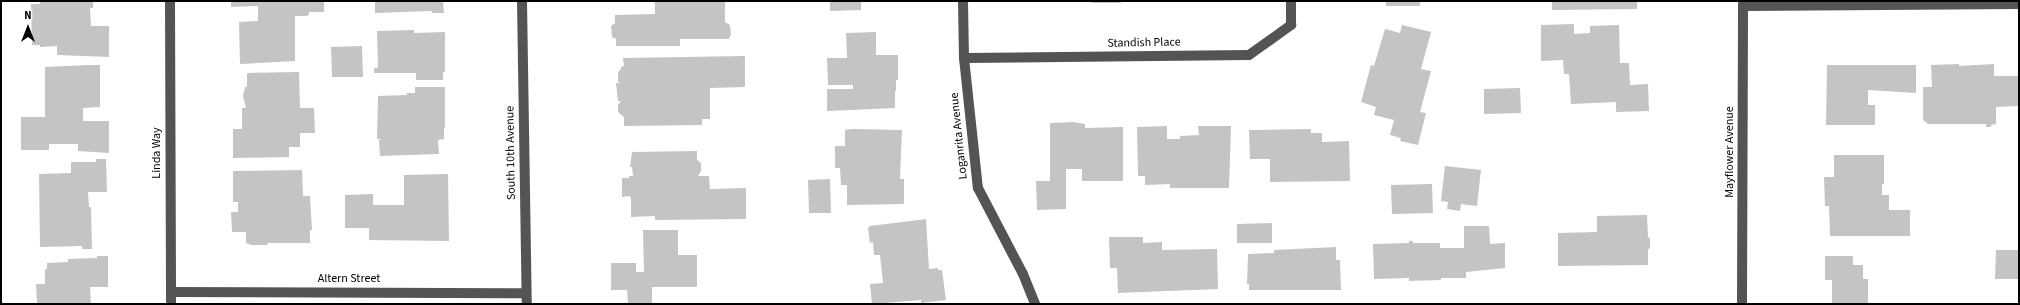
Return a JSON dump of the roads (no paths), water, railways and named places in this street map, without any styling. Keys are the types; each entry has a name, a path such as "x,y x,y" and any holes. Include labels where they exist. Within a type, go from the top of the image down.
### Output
{"street":[{"name":"Linda Way","path":"170,1 171,304"},
{"name":"South 10th Avenue","path":"522,1 527,304"},
{"name":"Loganrita Avenue","path":"962,1 964,58 978,188 1023,274 1035,304"},
{"name":"Standish Place","path":"964,58 1249,55 1291,25 1291,1"},
{"path":"1743,4 2019,4"},
{"name":"Mayflower Avenue","path":"1742,304 1743,4"},
{"name":"Altern Street","path":"171,292 526,292"}]}
